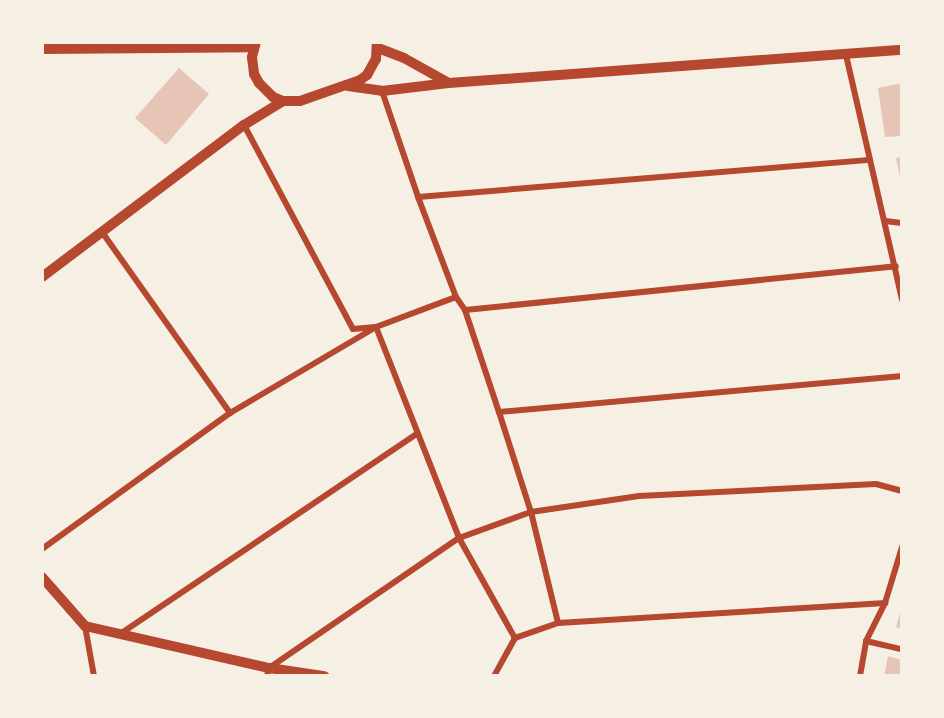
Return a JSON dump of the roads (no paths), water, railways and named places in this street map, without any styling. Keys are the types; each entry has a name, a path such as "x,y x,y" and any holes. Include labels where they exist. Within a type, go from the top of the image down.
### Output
{"street":[{"path":"42,49 255,45 254,74 265,91 283,101 300,101 348,86 367,75 376,59 378,45 449,83"},
{"path":"348,86 382,91 449,83 902,50"},
{"path":"846,55 902,300"},
{"path":"382,91 418,197 456,297 465,310 499,412 531,512 558,623"},
{"path":"42,277 244,125 283,101"},
{"path":"244,125 353,329 376,327"},
{"path":"418,197 869,160"},
{"path":"885,221 902,223"},
{"path":"102,232 230,413"},
{"path":"465,310 896,266"},
{"path":"42,549 230,413 376,327 456,297"},
{"path":"376,327 459,538 515,638"},
{"path":"499,412 902,376"},
{"path":"118,635 418,433"},
{"path":"258,676 268,672 459,538 531,512 639,496 876,484 902,491"},
{"path":"860,676 866,641 885,603 902,547"},
{"path":"42,577 85,626 93,676"},
{"path":"494,676 515,638 558,623 885,603"},
{"path":"85,626 268,672 324,676"},
{"path":"866,641 902,649"}]}
